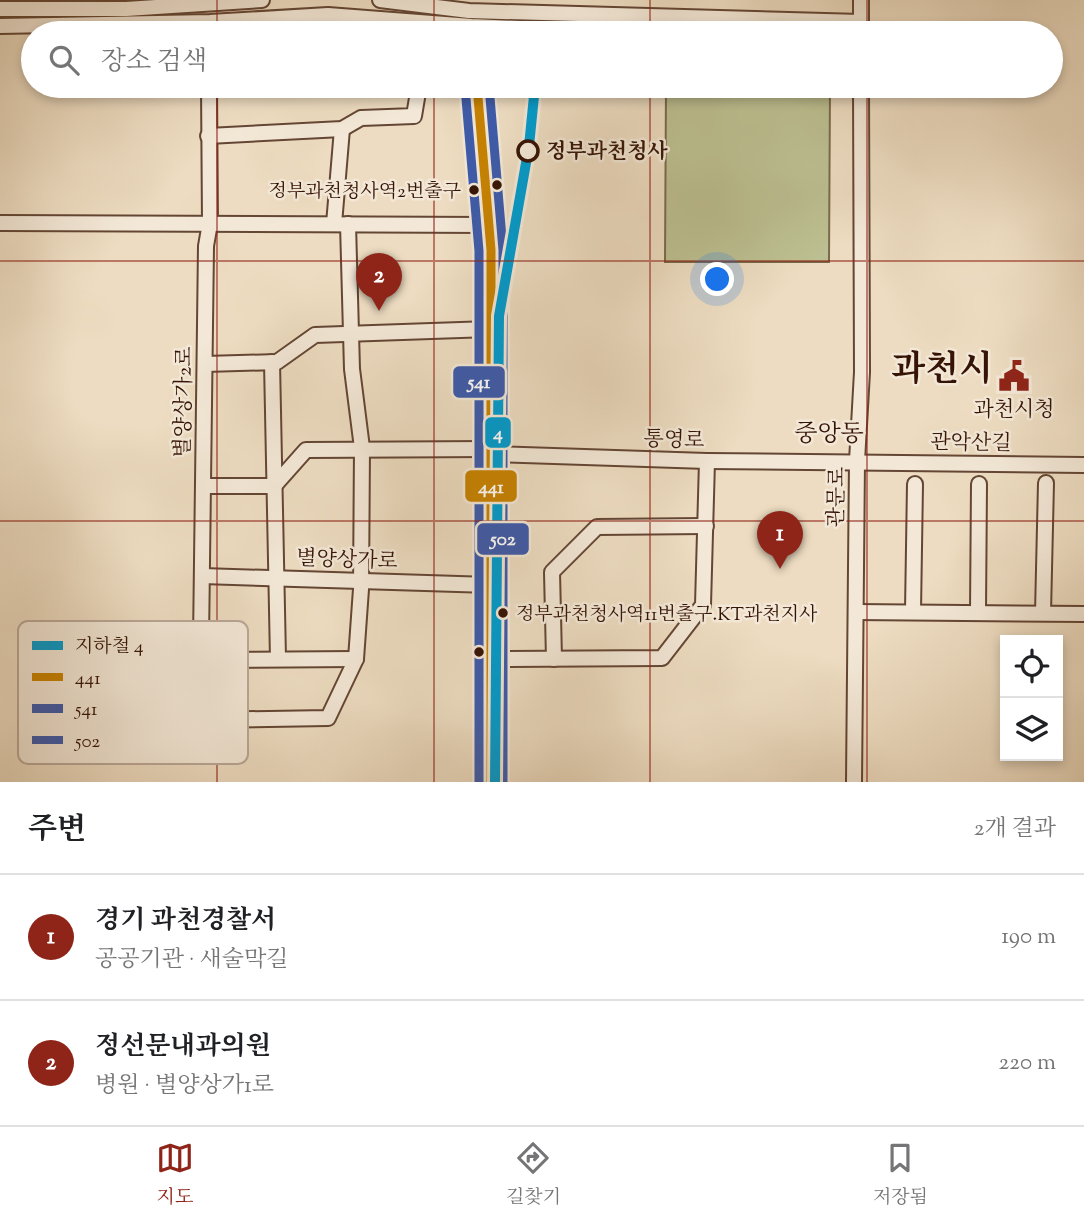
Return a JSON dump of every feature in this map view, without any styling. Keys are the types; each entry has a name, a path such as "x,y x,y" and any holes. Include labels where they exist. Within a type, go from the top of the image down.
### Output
{"street":[{"path":"0,9 127,9 261,0"},
{"path":"380,0 469,17 511,21"},
{"path":"861,0 861,21"},
{"path":"209,4 210,21"},
{"path":"274,21 328,15 612,21"},
{"path":"0,26 21,26"},
{"name":"별양상가2로","path":"201,621 206,246 210,223 209,98"},
{"path":"208,136 342,130 361,118 414,116 417,98"},
{"path":"478,98 491,250 491,782"},
{"name":"관문로","path":"854,782 857,461 862,372 860,98"},
{"path":"248,659 356,659 361,580 362,448 352,369 352,333 341,224 342,130"},
{"path":"0,223 488,225"},
{"path":"205,364 277,362 315,335 490,329"},
{"path":"272,362 278,659"},
{"name":"통영로","path":"274,486 306,450 362,448 707,461 857,461"},
{"path":"490,659 662,658 703,604 707,461"},
{"name":"관악산길","path":"857,461 1084,465"},
{"path":"1042,613 1046,483"},
{"path":"913,611 915,484"},
{"path":"978,612 979,484"},
{"path":"203,486 274,486"},
{"path":"554,659 552,572 597,527 706,526"},
{"name":"별양상가로","path":"202,576 490,584"},
{"path":"856,612 1084,614"},
{"name":"별양상가2로","path":"248,719 328,718 356,659"}],"green space":[{"path":"666,98 830,98 829,262 665,262"}],"metro line":[{"name":"4","path":"495,782 499,316 529,146 534,98"}],"transit line":[{"name":"541","path":"466,98 479,251 479,782"},
{"name":"441","path":"478,98 491,250 491,782"},
{"name":"502","path":"490,98 503,250 503,782"}],"place":[{"name":"정부과천청사","path":"528,151"},
{"name":"정부과천청사역2번출구","path":"474,190"},
{"name":"정선문내과의원","path":"379,311"},
{"name":"과천시청","path":"1014,376"},
{"name":"경기 과천경찰서","path":"780,569"},
{"name":"정부과천청사역11번출구.KT과천지사","path":"503,613"}],"district":[{"name":"과천시","path":"942,368"},
{"name":"중앙동","path":"829,433"}]}
